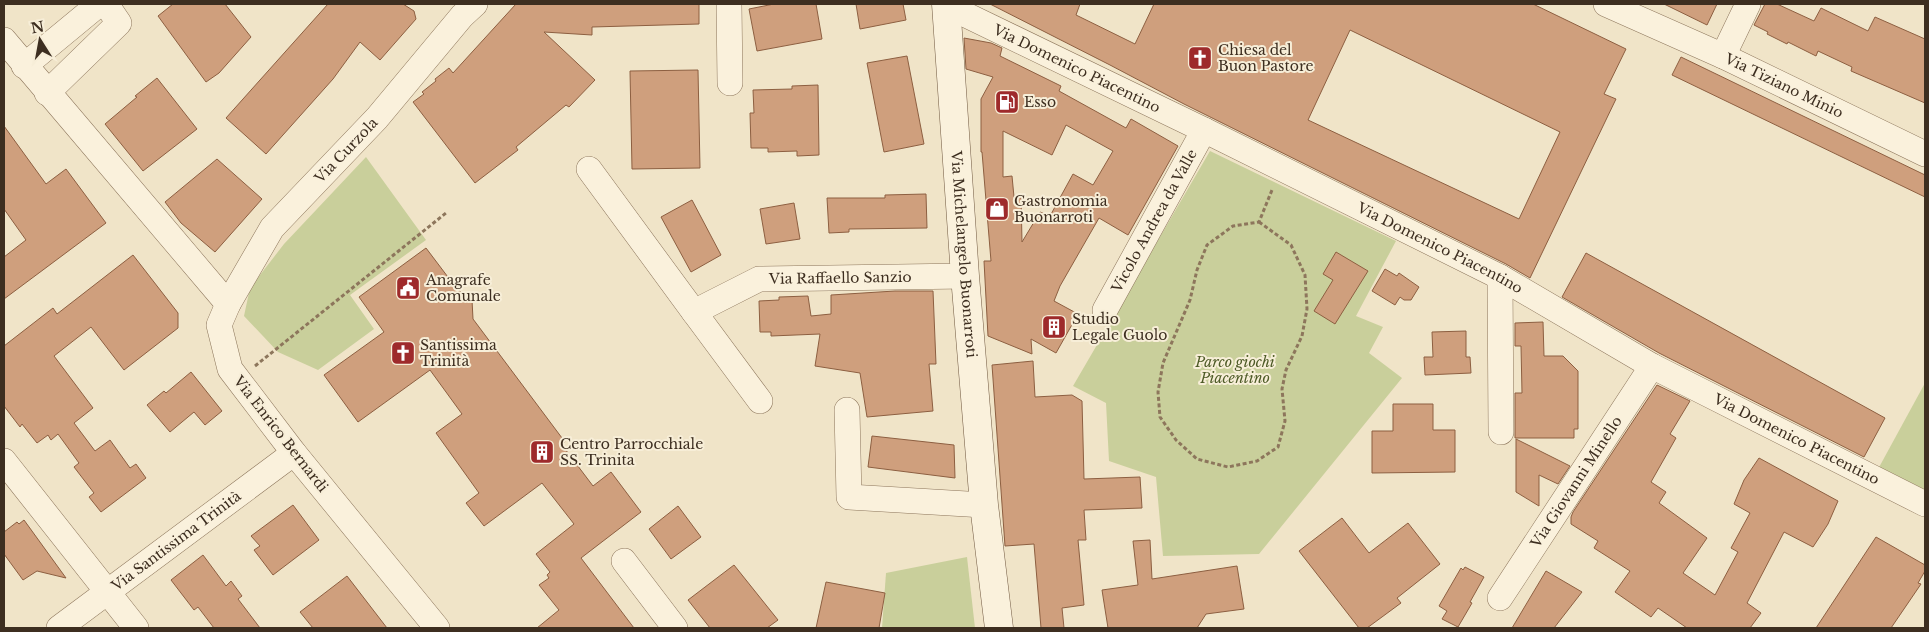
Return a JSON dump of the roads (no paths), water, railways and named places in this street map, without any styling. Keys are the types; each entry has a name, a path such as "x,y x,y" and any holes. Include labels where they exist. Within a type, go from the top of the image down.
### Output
{"street":[{"path":"24,66 99,4"},
{"path":"47,93 119,22 106,4"},
{"path":"729,4 730,83"},
{"name":"Via Tiziano Minio","path":"1606,4 1645,12 1723,56 1925,154"},
{"path":"1723,56 1748,4"},
{"name":"Via Curzola","path":"228,304 272,228 377,118 461,8"},
{"name":"Via Domenico Piacentino","path":"946,8 958,11 1204,130 1500,277 1652,366 1925,504"},
{"name":"Via Michelangelo Buonarroti","path":"946,8 984,505 999,628"},
{"path":"4,40 24,66 228,304"},
{"name":"Vicolo Andrea da Valle","path":"1105,310 1204,130"},
{"path":"589,169 760,401"},
{"name":"Via Raffaello Sanzio","path":"694,312 759,279 965,276"},
{"path":"1500,277 1500,432"},
{"name":"Via Enrico Bernardi","path":"228,304 219,324 230,369 294,453 437,628"},
{"name":"Via Giovanni Minello","path":"1500,598 1652,366"},
{"path":"847,410 849,497 984,505"},
{"name":"Via Santissima Trinità","path":"59,628 108,594 294,453"},
{"path":"4,460 136,628"},
{"path":"624,561 675,628"}],"place":[{"name":"Chiesa del Buon Pastore","path":"1200,58"},
{"name":"Esso","path":"1007,102"},
{"name":"Gastronomia Buonarroti","path":"997,209"},
{"name":"Anagrafe Comunale","path":"408,288"},
{"name":"Studio Legale Guolo","path":"1054,327"},
{"name":"Santissima Trinità","path":"403,353"},
{"name":"Centro Parrocchiale SS. Trinita","path":"542,452"}],"park label":[{"name":"Parco giochi Piacentino","path":"1235,370"}]}
